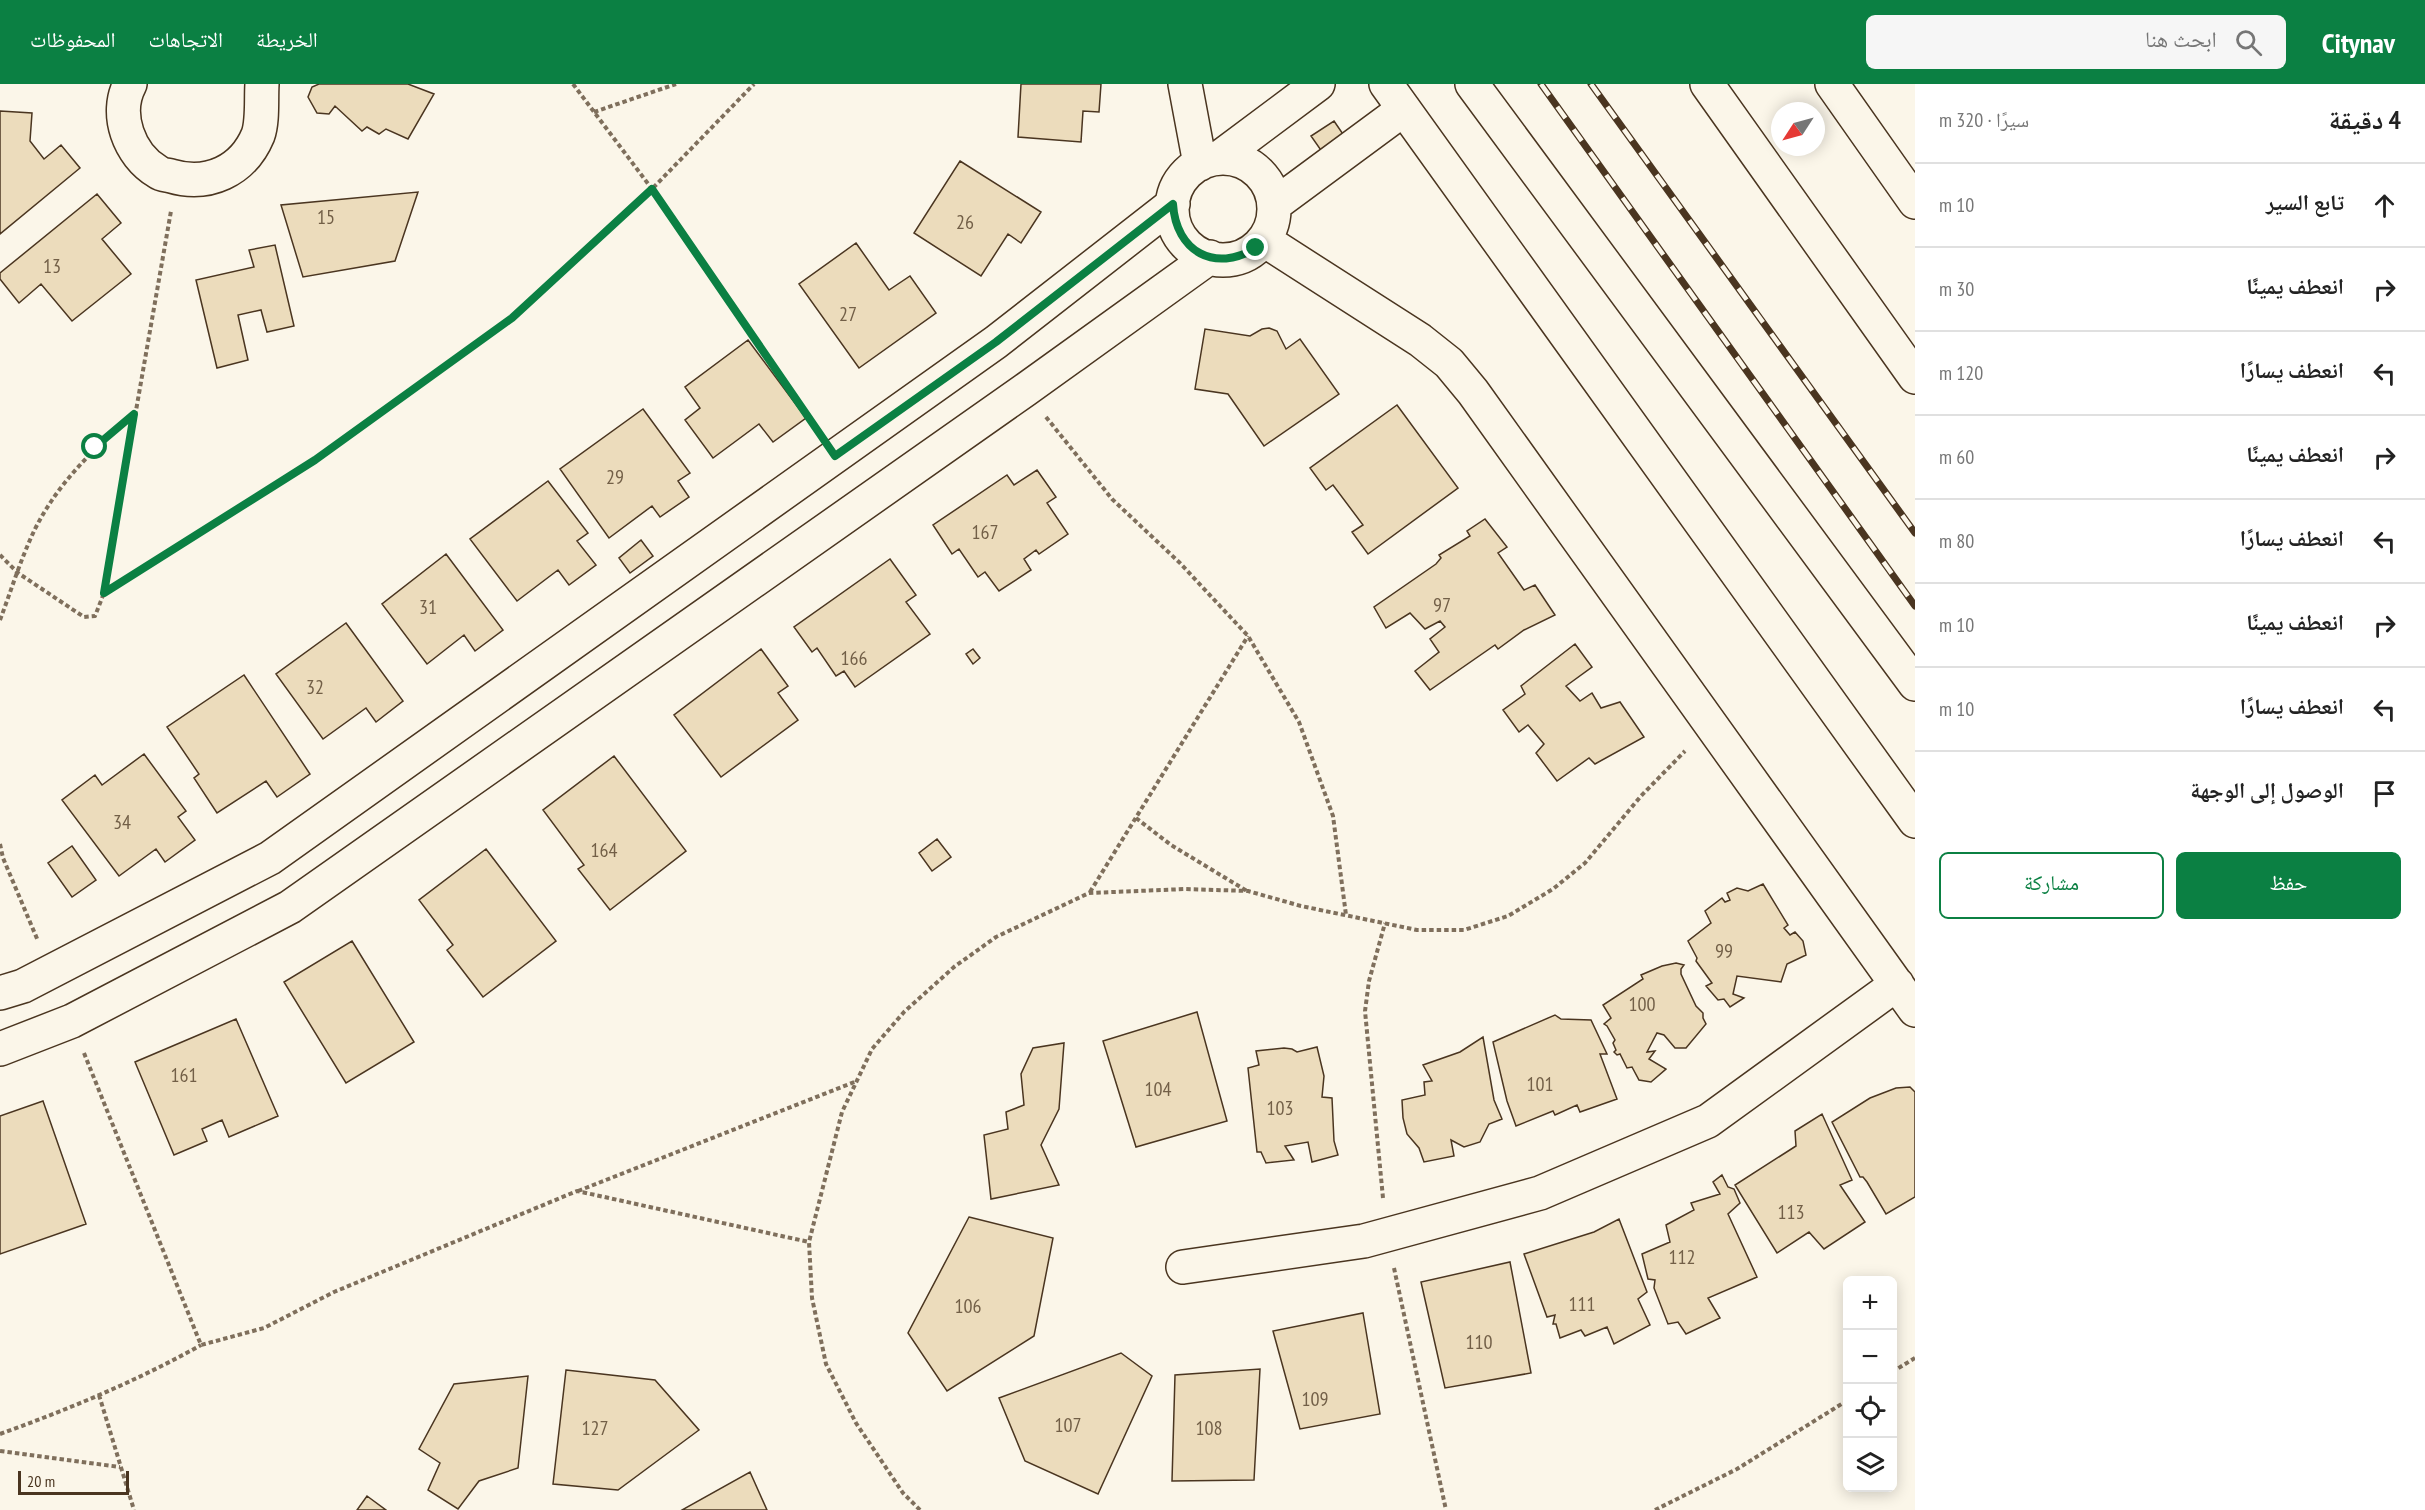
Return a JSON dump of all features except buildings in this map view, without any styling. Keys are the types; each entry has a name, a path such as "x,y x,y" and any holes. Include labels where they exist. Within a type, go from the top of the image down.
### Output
{"street":[{"path":"130,84 125,93 123,124 136,152 158,173 188,181 218,177 243,159 258,133 262,84"},
{"path":"1185,84 1210,161"},
{"path":"1210,161 1245,163 1256,170 1265,180 1274,205 1273,218 1264,240 1251,252 1233,259 1210,257 1199,253 1181,237 1176,227 1173,204 1178,185 1191,169 1210,161 1318,84"},
{"path":"1472,84 1915,684"},
{"path":"1707,84 1915,377"},
{"path":"1832,84 1915,202"},
{"path":"1274,205 1395,97 1915,821"},
{"path":"0,993 23,986 51,972 270,858 996,342 1173,204"},
{"path":"1183,1267 1364,1241 1540,1193 1708,1121 1906,997 1473,392 1449,363 1420,340 1264,240"},
{"path":"0,1048 72,1021 290,907 1025,390 1210,257"}],"path":[{"path":"573,84 652,189 835,456"},
{"path":"594,112 676,84"},
{"path":"104,593 315,460 512,318 652,189 754,84"},
{"path":"0,555 18,573 86,618 96,614 104,593 177,178"},
{"path":"1025,390 1112,499 1179,563 1248,636 1299,722 1333,816 1346,915"},
{"path":"0,620 34,530 61,485 95,447 134,414"},
{"path":"1089,893 1248,636"},
{"path":"920,1510 903,1493 856,1423 826,1365 812,1298 809,1242 842,1112 872,1049 904,1012 954,967 996,937 1089,893 1185,889 1248,891 1301,906 1417,930 1464,930 1508,916 1553,889 1585,863 1641,796 1710,724"},
{"path":"1136,818 1171,845 1248,891"},
{"path":"0,844 3,858 51,972"},
{"path":"72,1021 201,1344"},
{"path":"0,1434 99,1395 165,1365 201,1344 264,1328 334,1292 577,1191 857,1081"},
{"path":"577,1191 809,1242"},
{"path":"1897,1369 1915,1358"},
{"path":"99,1395 134,1510"},
{"path":"1655,1510 1737,1469 1843,1403"},
{"path":"0,1451 120,1467"}],"railway":[{"path":"1541,84 1915,606"},
{"path":"1591,84 1915,533"}],"route":[{"path":"95,447 134,414 104,593 315,460 512,318 652,189 835,456 996,342 1173,204 1173,216 1181,237 1199,253 1221,260 1233,259 1256,248"}]}
